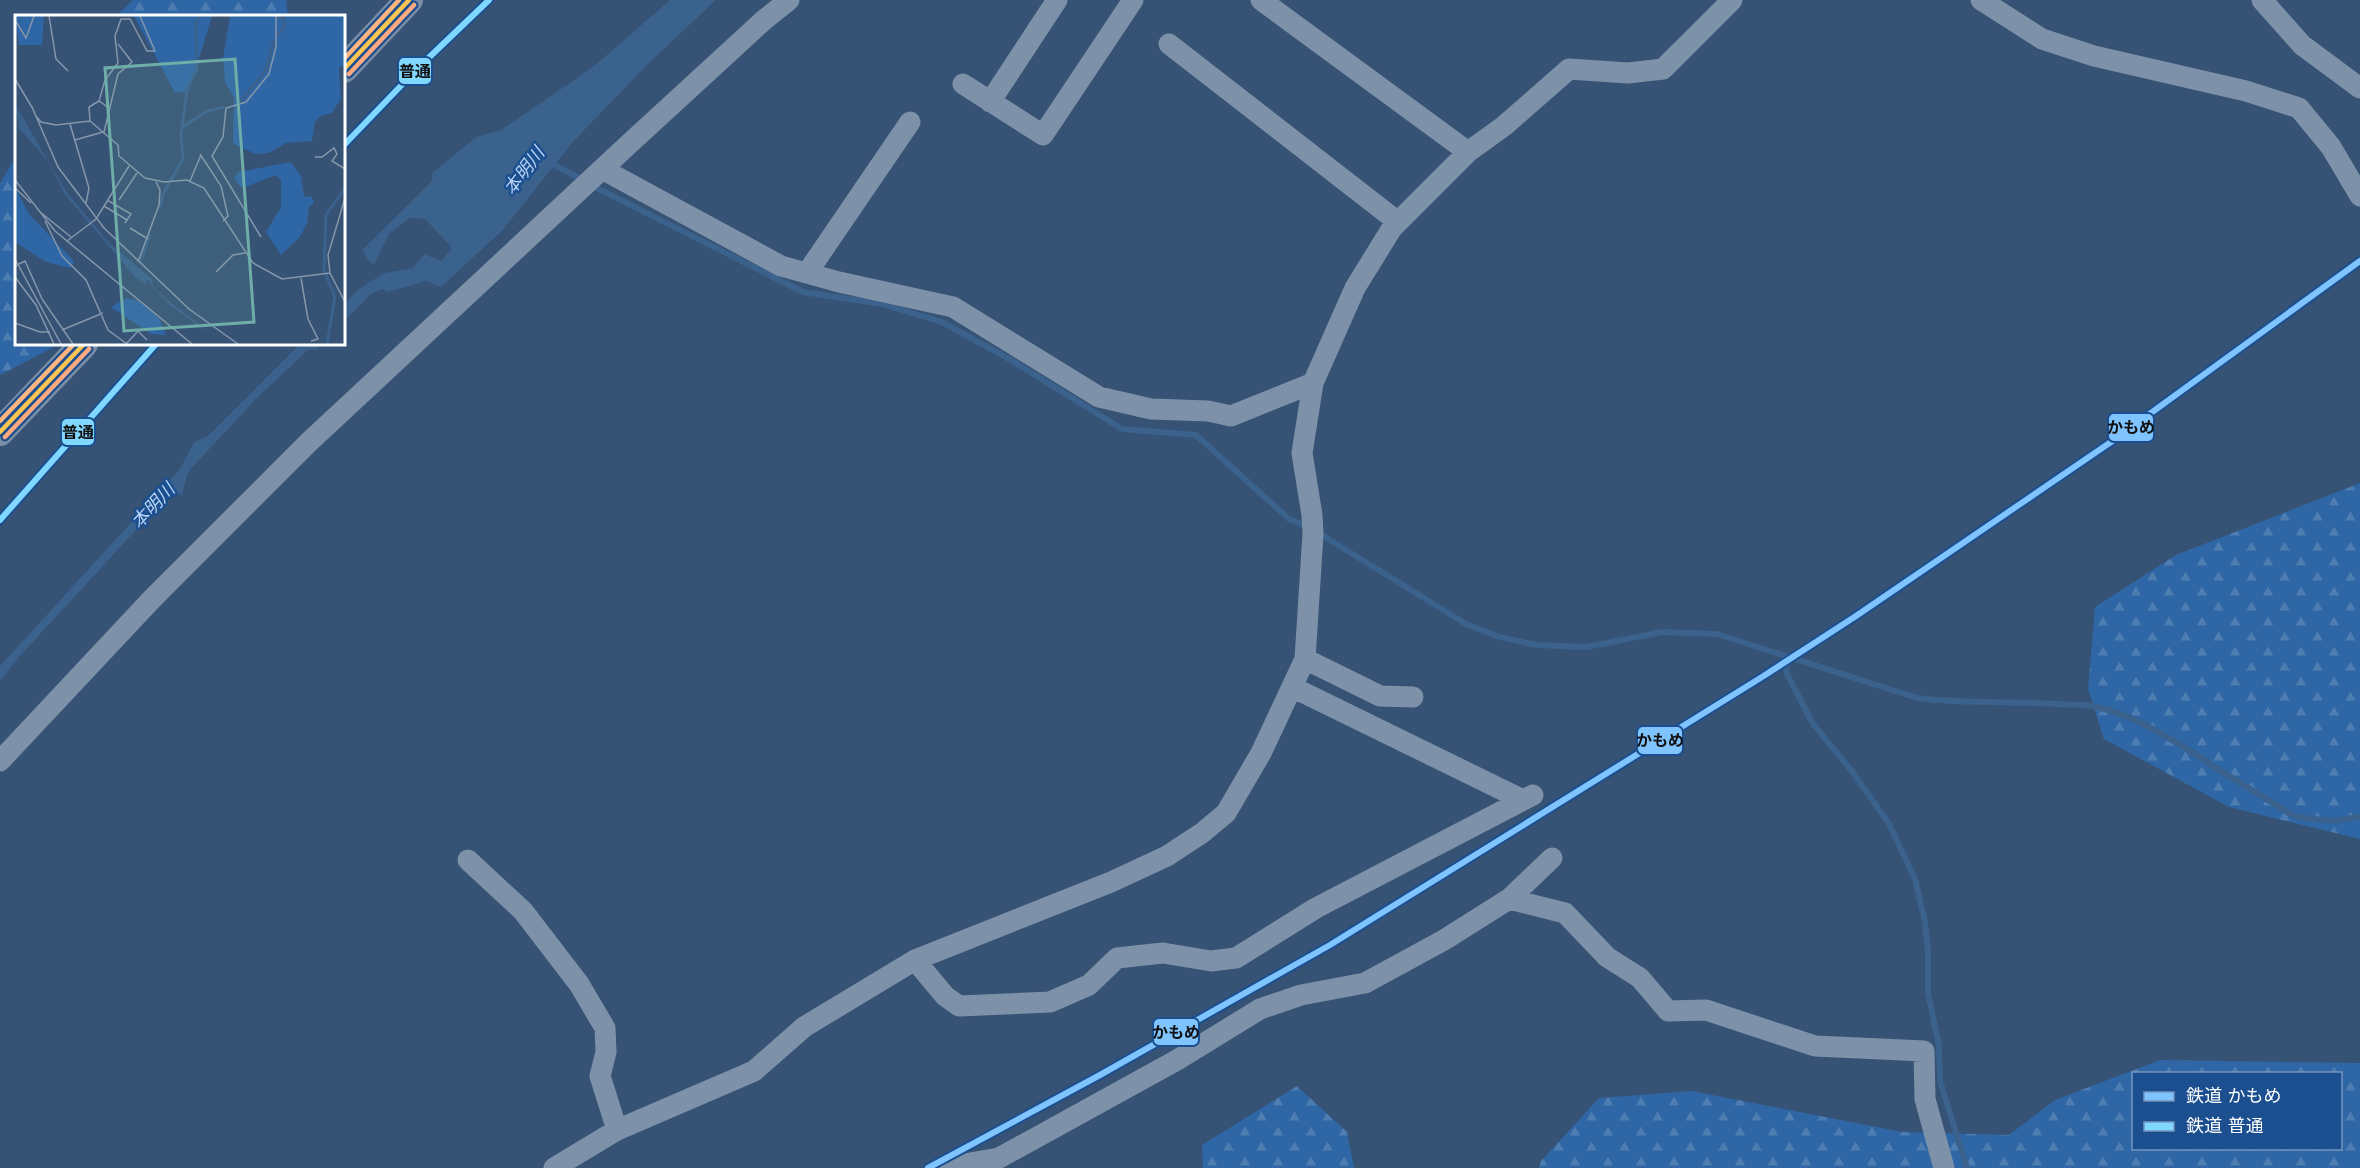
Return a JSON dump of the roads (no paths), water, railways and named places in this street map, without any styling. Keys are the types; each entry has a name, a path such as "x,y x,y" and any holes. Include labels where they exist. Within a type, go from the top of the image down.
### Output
{"street":[{"path":"345,68 409,0"},
{"path":"0,761 153,599 308,443 577,192 764,20 789,0"},
{"path":"990,102 1057,0"},
{"path":"963,84 1043,135 1133,0"},
{"path":"1261,0 1468,152"},
{"path":"554,1168 617,1130 754,1071 804,1027 915,960 1112,882 1167,856 1202,833 1226,813 1261,753 1305,659 1313,524 1302,453 1313,383 1354,288 1392,228 1468,152 1504,126 1569,69 1629,73 1663,69 1732,0"},
{"path":"2262,0 2302,45 2360,88"},
{"path":"1998,3 2042,39 2073,50 2247,91 2299,108 2331,147 2360,196"},
{"path":"1169,44 1398,222"},
{"path":"807,273 910,122"},
{"path":"600,171 781,266 953,307 1099,397 1151,410 1208,411 1231,416 1313,383"},
{"path":"0,432 83,345"},
{"path":"1305,659 1380,696 1413,697"},
{"path":"915,960 945,996 959,1005 1050,1002 1089,986 1117,958 1163,953 1212,961 1236,958 1316,908 1528,797 1292,687"},
{"path":"941,1168 999,1158 1177,1060 1260,1008 1301,995 1365,983 1444,940 1509,899 1552,858"},
{"path":"468,860 523,911 579,984 605,1029 606,1052 600,1076 617,1130"},
{"path":"1509,899 1565,913 1607,957 1640,978 1668,1011 1706,1010 1815,1047 1924,1051 1925,1099 1944,1168"}],"water":[{"name":"本明川","path":"670,0 716,0 648,64 571,144 503,230 441,287 426,281 388,292 382,289 371,294 345,320 345,303 359,289 384,273 413,268 424,254 441,261 452,248 425,219 410,218 389,234 374,265 362,250 433,180 431,174 476,137 501,130 593,67"},
{"name":"本明川","path":"299,345 321,345 315,350 309,349 256,399 188,472 182,495 170,493 20,656 0,681 0,666 180,469 194,442 208,436"}],"waterway":[{"name":"本明川","path":"549,162 582,180"},
{"path":"591,185 803,292 882,304 942,322 1011,360 1122,429 1196,435 1289,519 1308,527"},
{"path":"1317,532 1466,624 1500,637 1536,645 1586,647 1662,632 1717,634 1917,698 2087,705 2125,716 2153,729 2296,817 2331,821 2360,817"},
{"path":"1784,655 1787,674 1813,724 1852,771 1889,824 1915,879 1925,922 1928,993 1939,1046 1940,1081 1967,1168"}],"rail line":[{"name":"普通","path":"345,144 418,68 489,0"},
{"name":"かもめ","path":"928,1168 1100,1075 1330,945 1762,677 1856,616 2111,442 2360,261"},
{"name":"普通","path":"0,520 155,345"}]}
